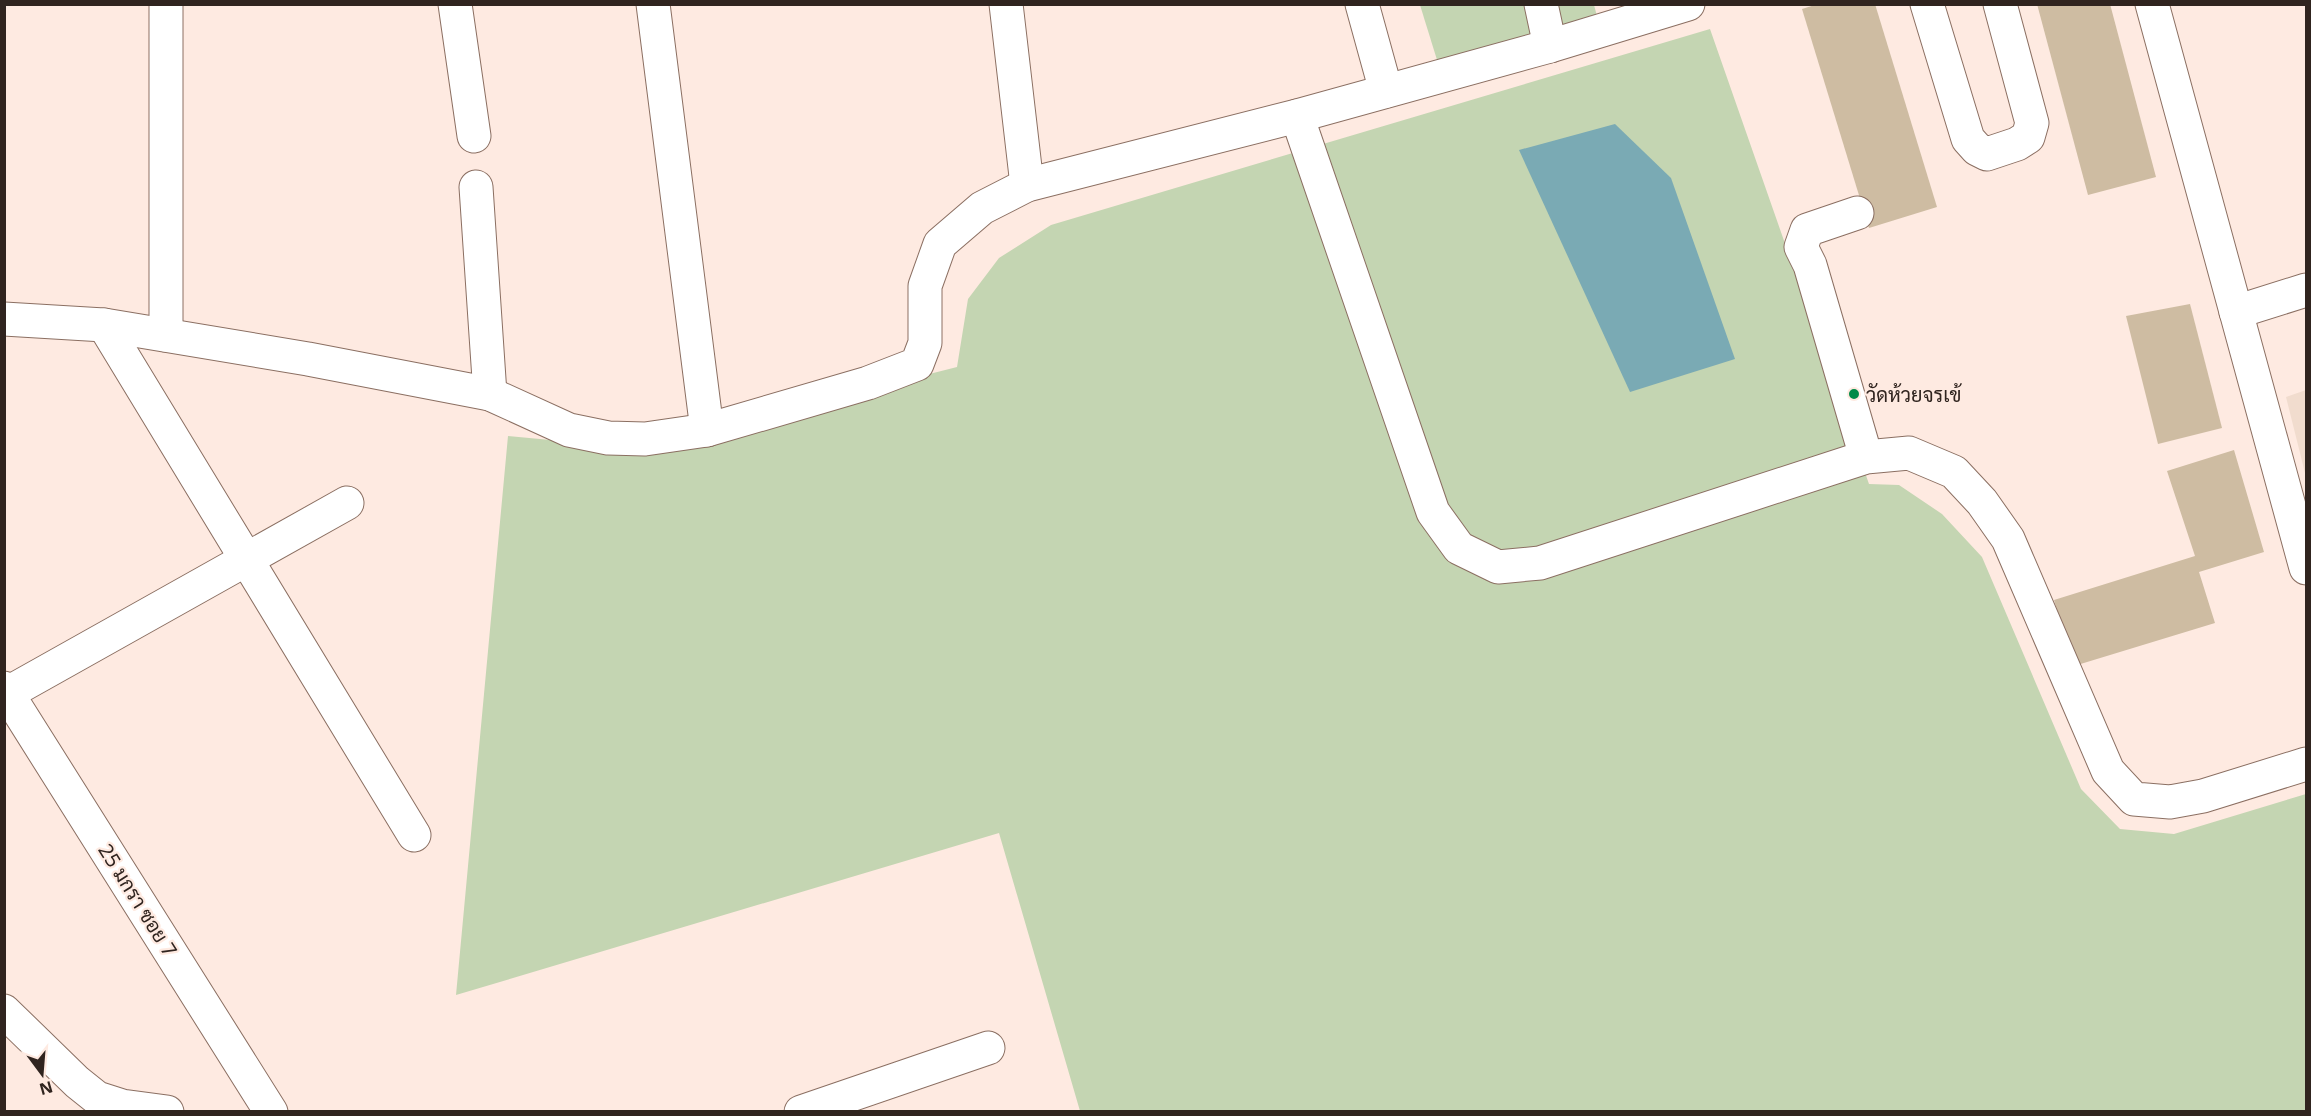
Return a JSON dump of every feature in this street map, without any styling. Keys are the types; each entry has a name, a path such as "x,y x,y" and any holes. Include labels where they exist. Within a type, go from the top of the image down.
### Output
{"street":[{"path":"166,4 166,334"},
{"path":"455,4 474,136"},
{"path":"653,4 707,430"},
{"path":"1006,4 1027,185"},
{"path":"1362,4 1386,91"},
{"path":"1541,4 1550,46"},
{"path":"4,319 104,325 308,358 490,394 569,430 608,438 645,440 707,430 868,383 917,364 925,343 925,286 940,244 982,207 1027,185 1297,116 1550,46 1688,4"},
{"path":"1927,4 1968,139 1977,150 1987,154 2017,144 2028,137 2032,123 2000,4"},
{"path":"2152,4 2307,568"},
{"path":"1297,116 1433,512 1459,548 1498,567 1539,563 1866,457 1910,453 1954,472 1982,502 2008,539 2108,771 2134,799 2170,802 2203,796 2307,764"},
{"path":"476,188 490,394"},
{"path":"1857,213 1807,231 1801,247 1810,265 1866,457"},
{"path":"2236,312 2307,290"},
{"path":"104,325 414,835"},
{"path":"6,690 347,503"},
{"name":"25 มกรา ซอย 7","path":"6,690 271,1112"},
{"path":"4,1011 77,1082 97,1098 122,1106 167,1112"},
{"path":"801,1112 988,1048"}],"shaded area":[{"path":"2306,390 2306,477 2286,397"}],"green space":[{"path":"1420,5 1594,5 1601,31 1442,76"},
{"path":"1710,29 1869,484 1899,485 1942,514 1982,557 2081,789 2120,829 2174,834 2306,794 2306,1111 1080,1111 999,833 456,995 508,436 593,444 677,438 957,367 968,299 999,258 1051,225"}],"water":[{"path":"1615,124 1671,178 1735,359 1630,392 1519,150"}],"building":[{"path":"1818,4 1875,4 1937,207 1869,228 1802,9"},
{"path":"2037,4 2110,4 2156,177 2088,195"},
{"path":"2190,304 2222,428 2158,444 2126,316"},
{"path":"2234,450 2264,552 2199,572 2215,623 2074,666 2054,600 2195,556 2167,471"}],"place":[{"name":"วัดห้วยจรเข้","path":"1854,394"}]}
